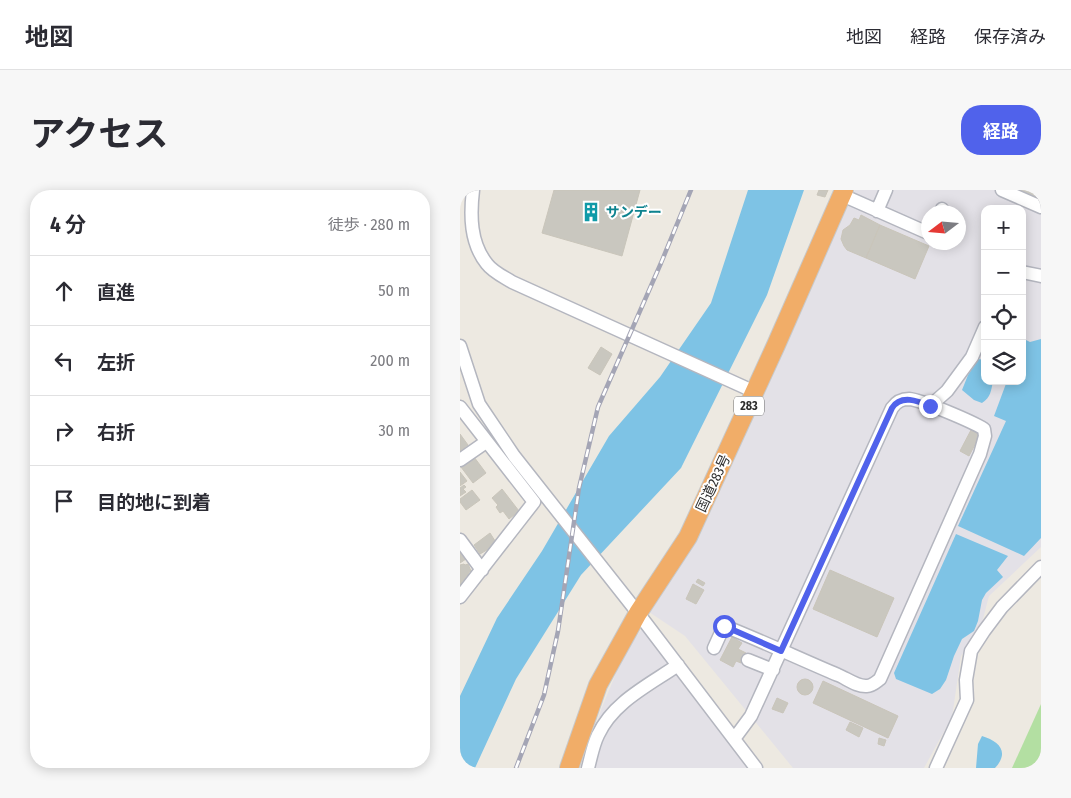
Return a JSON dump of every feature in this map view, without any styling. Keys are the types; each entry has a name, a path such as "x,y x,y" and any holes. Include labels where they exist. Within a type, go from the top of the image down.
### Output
{"highway":[{"name":"国道283号","path":"569,768 598,685 638,613 688,537 755,392 843,192"}],"street":[{"path":"473,190 470,209 474,240 488,265 512,282 755,392"},
{"path":"878,211 886,190"},
{"path":"1002,190 1041,208"},
{"path":"843,192 878,211 921,230"},
{"path":"1026,273 1041,276"},
{"path":"930,406 947,391 972,357 981,336"},
{"path":"460,346 479,404 524,470 638,613 756,768"},
{"path":"714,648 724,626 781,651 860,686 874,684 880,679 980,454 986,436 984,429 919,401 910,399 896,403 892,408 781,651 752,716 734,739"},
{"path":"460,407 534,502 460,597"},
{"path":"460,460 486,442"},
{"path":"460,540 482,570"},
{"path":"936,768 967,700 966,680 971,651 1002,607 1041,567"},
{"path":"748,660 773,670"},
{"path":"588,768 597,736 607,719 620,705 678,665"}],"shaded area":[{"path":"855,190 1041,190 1041,547 989,596 980,630 961,656 952,717 924,768 793,768 685,636 649,612 692,547"},
{"path":"642,629 747,768 582,768 601,710 625,651"}],"green space":[{"path":"1041,704 1041,768 1012,768"}],"water":[{"path":"748,190 804,190 767,295 681,468 581,575 516,679 475,768 460,768 460,696 497,618 542,551 609,436 660,377 711,303"},
{"path":"1041,339 1041,538 1024,556 958,526 1006,421 994,416 1006,385 1026,385 1026,340 1030,342"},
{"path":"978,359 981,359 981,385 992,385 989,396 982,403 974,400 962,390 968,375"},
{"path":"956,534 1008,556 997,570 1003,577 986,593 982,600 974,631 962,639 946,680 940,689 932,694 896,679 894,673"},
{"path":"982,736 998,744 1002,752 1002,757 995,768 976,768 978,744"}],"building":[{"name":"サンデー","path":"554,190 640,190 622,256 542,233"},
{"path":"819,190 828,190 825,197 817,195"},
{"path":"1011,190 1041,190 1041,202"},
{"path":"861,215 880,225 866,258 847,250 841,239 843,230 850,225 854,218 859,220"},
{"path":"880,225 921,243 921,250 927,250 915,279 866,258"},
{"path":"601,347 612,354 600,375 588,368"},
{"path":"971,430 980,435 969,456 960,451"},
{"path":"460,434 468,445 460,451"},
{"path":"474,457 486,473 473,483 461,467"},
{"path":"460,472 467,481 460,486"},
{"path":"464,485 466,487 463,489 466,492 460,496 460,488"},
{"path":"502,489 519,511 509,519 503,511 500,513 496,507 498,505 492,498"},
{"path":"472,490 480,500 466,510 460,499"},
{"path":"490,533 497,544 480,554 474,545"},
{"path":"460,551 466,559 460,563"},
{"path":"468,564 471,571 465,577 466,579 462,581 463,584 460,587 460,565"},
{"path":"830,570 894,598 877,637 813,609"},
{"path":"698,579 705,583 703,586 696,582"},
{"path":"693,584 704,590 696,604 686,599"},
{"path":"732,637 742,643 738,649 746,653 741,663 736,661 733,667 720,660"},
{"path":"805,679 811,681 813,687 811,693 805,695 799,693 797,687 799,681"},
{"path":"823,681 898,716 888,738 813,703"},
{"path":"777,698 788,703 783,713 772,709"},
{"path":"850,722 863,728 859,737 846,730"},
{"path":"879,738 886,740 884,746 878,744"}],"railway":[{"path":"516,768 544,695 558,631 579,488 598,407 691,190"}],"place":[{"name":"サンデー","path":"591,212"}],"route":[{"path":"724,626 781,651 892,408 896,403 910,399 930,406"}]}
